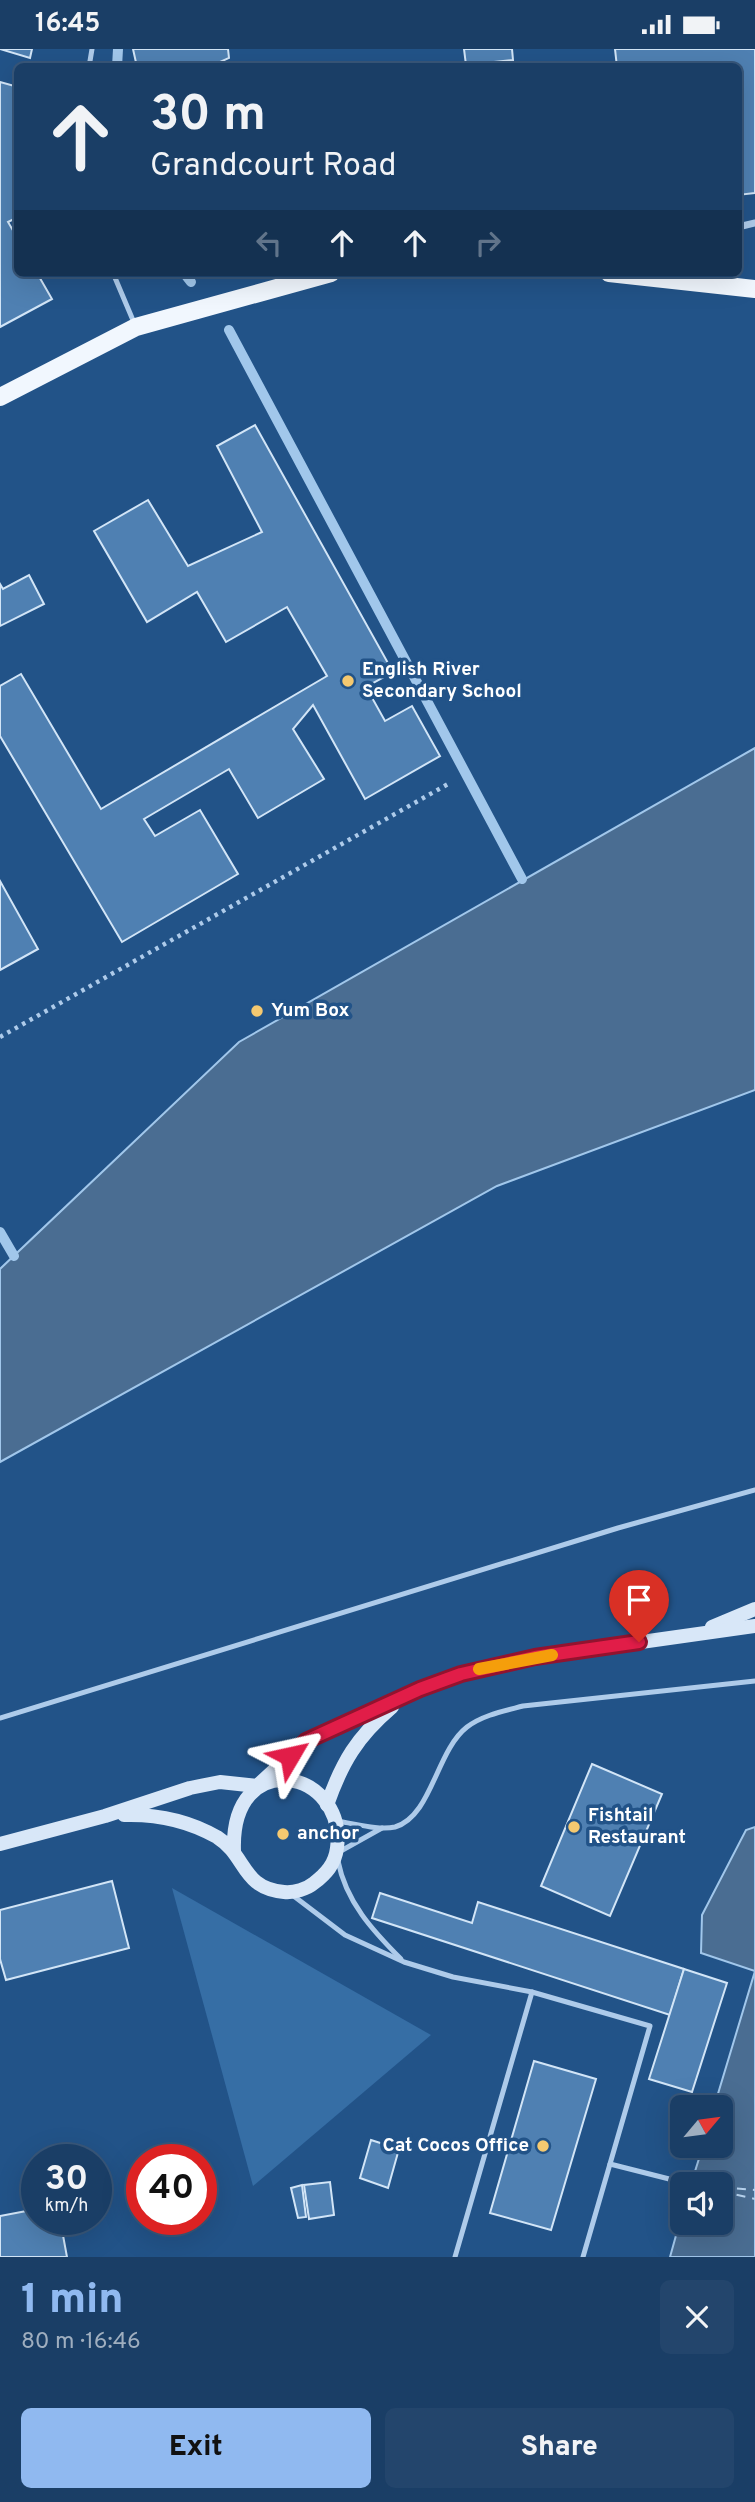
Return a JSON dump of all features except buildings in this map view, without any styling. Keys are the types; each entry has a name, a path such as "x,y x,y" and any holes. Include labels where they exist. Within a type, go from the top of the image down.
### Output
{"main road":[{"path":"0,397 136,327 317,277"},
{"path":"645,277 755,289"}],"street":[{"path":"691,1635 755,1609"},
{"path":"234,1851 235,1819 243,1800 306,1741 420,1689 487,1666 755,1626"},
{"path":"327,1805 341,1766 364,1734 393,1705 420,1689"},
{"path":"0,1844 105,1816 190,1788 220,1782 257,1787 279,1780 297,1781 317,1791 335,1821 339,1837 337,1854 327,1873 310,1887 289,1892 271,1890 254,1882 242,1868 234,1851 218,1838 169,1819 143,1814 105,1816"}],"lane":[{"path":"116,277 136,327"},
{"path":"0,1718 618,1528 755,1490"},
{"path":"335,1821 396,1827 411,1818 423,1803 452,1741 468,1726 491,1714 523,1706 755,1681"},
{"path":"383,1827 337,1854 351,1898 373,1930 404,1962"},
{"path":"289,1892 345,1935 404,1962 453,1977 531,1992 650,2026 583,2257"},
{"path":"455,2257 531,1992"},
{"path":"610,2164 670,2179"}],"path":[{"path":"0,1037 448,784"}],"shaded area":[{"path":"755,748 755,1090 497,1186 0,1462 0,1269 239,1042"},
{"path":"755,1827 755,1971 701,1953 702,1915 746,1830"},
{"path":"172,1888 431,2035 253,2186"},
{"path":"755,1971 755,2257 670,2257 676,2235 733,2235 733,2172 695,2172 699,2158 733,2158 733,2095 718,2095"}],"waterway":[{"path":"117,63 118,49"},
{"path":"187,277 191,282"},
{"path":"229,330 522,879"},
{"path":"0,1232 14,1256"}],"ferry route":[{"path":"733,2188 755,2190"},
{"path":"733,2194 755,2199"}],"slow traffic":[{"path":"479,1669 552,1655"}],"place":[{"name":"English River Secondary School","path":"348,681"},
{"name":"Yum Box","path":"257,1011"},
{"name":"Fishtail Restaurant","path":"574,1827"},
{"name":"anchor","path":"283,1834"},
{"name":"Cat Cocos Office","path":"543,2146"}],"route":[{"path":"290,1756 306,1741 420,1689 461,1674 535,1657 639,1642"}]}
